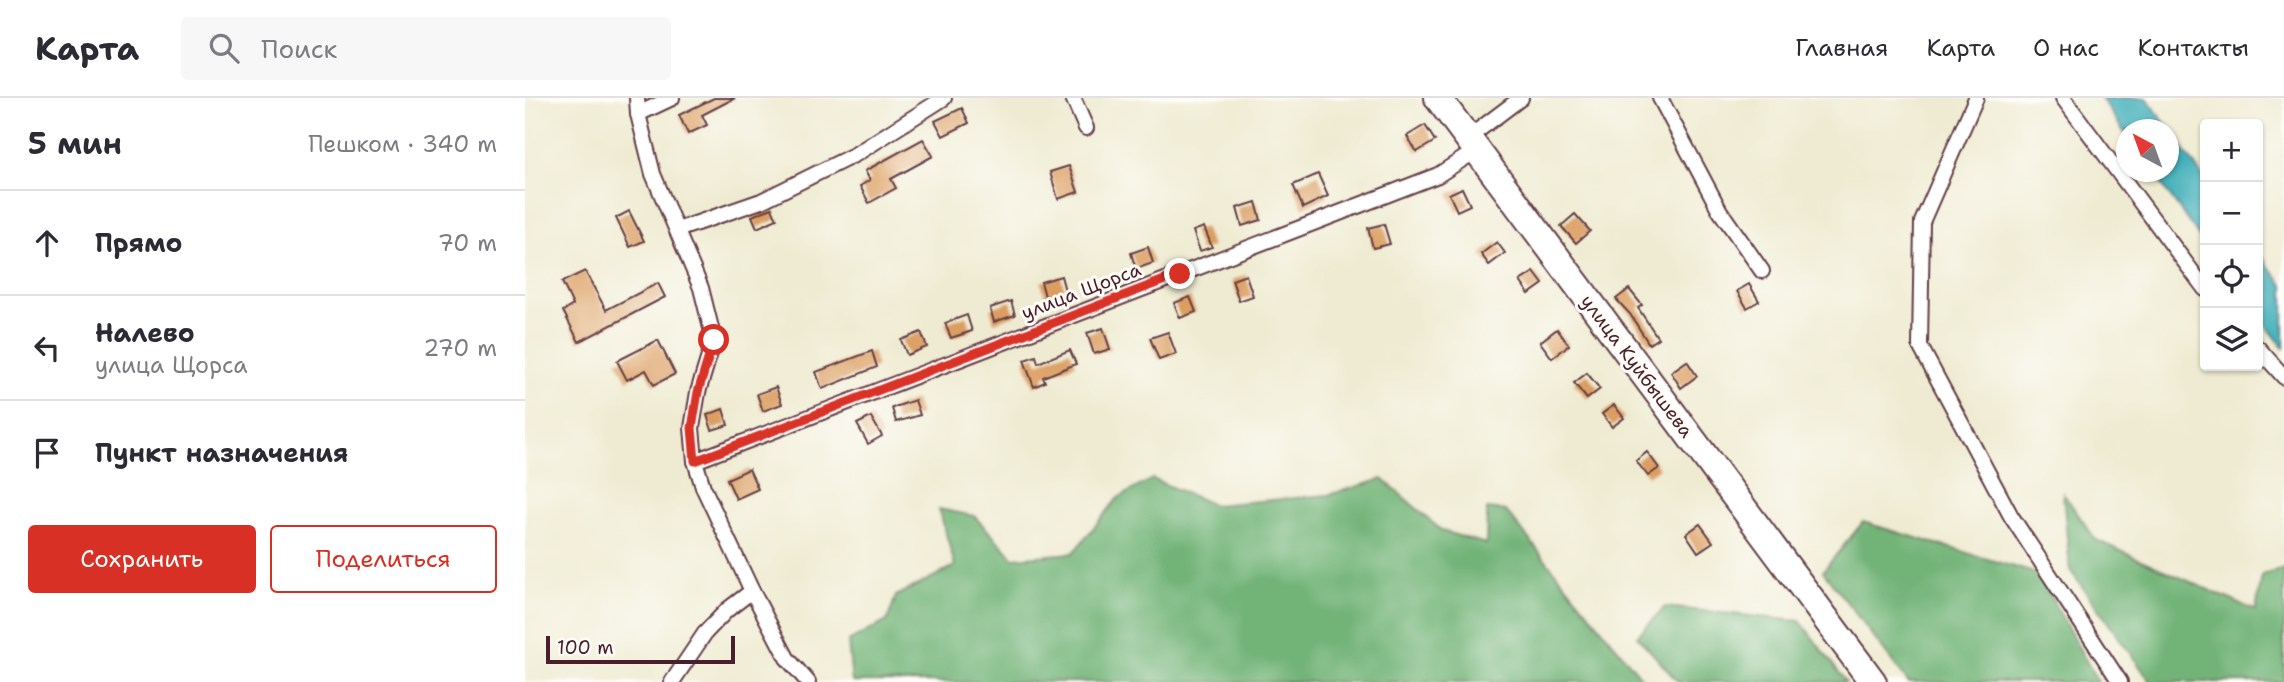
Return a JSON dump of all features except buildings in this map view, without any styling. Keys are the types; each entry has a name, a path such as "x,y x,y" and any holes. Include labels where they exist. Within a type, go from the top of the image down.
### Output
{"highway":[{"name":"улица Куйбышева","path":"1438,98 1873,682"}],"street":[{"path":"637,98 638,114 653,174 701,288 714,340 692,428 695,461 703,487 752,591 787,659 808,682"},
{"path":"638,114 672,98"},
{"path":"677,230 773,195 856,154 944,98"},
{"path":"1073,98 1086,128"},
{"name":"улица Щорса","path":"695,461 1439,175 1521,98"},
{"path":"1660,98 1720,211 1762,271"},
{"path":"1976,98 1921,222 1920,346 2011,516 2120,682"},
{"path":"2063,98 2200,282"},
{"path":"2263,354 2284,377"},
{"path":"673,682 705,632 727,610 752,591"}],"green space":[{"path":"1152,479 1214,505 1328,495 1383,479 1442,531 1486,544 1487,509 1506,511 1645,682 852,682 848,642 887,621 896,596 955,566 939,509 974,516 1014,558 1073,553 1118,498"},
{"path":"2063,493 2096,540 2256,611 2262,575 2284,569 2284,682 2151,682 2070,570"},
{"path":"1863,522 2038,574 2098,682 1908,682 1823,571"},
{"path":"1665,607 1800,621 1846,682 1678,682 1637,636"}],"water":[{"path":"2101,98 2147,98 2162,119 2116,119"},
{"path":"2179,143 2200,173 2200,238 2160,182 2179,182"},
{"path":"2263,259 2284,286 2284,348 2263,321"}],"route":[{"path":"714,340 698,392 692,428 695,461 1180,274"}]}
